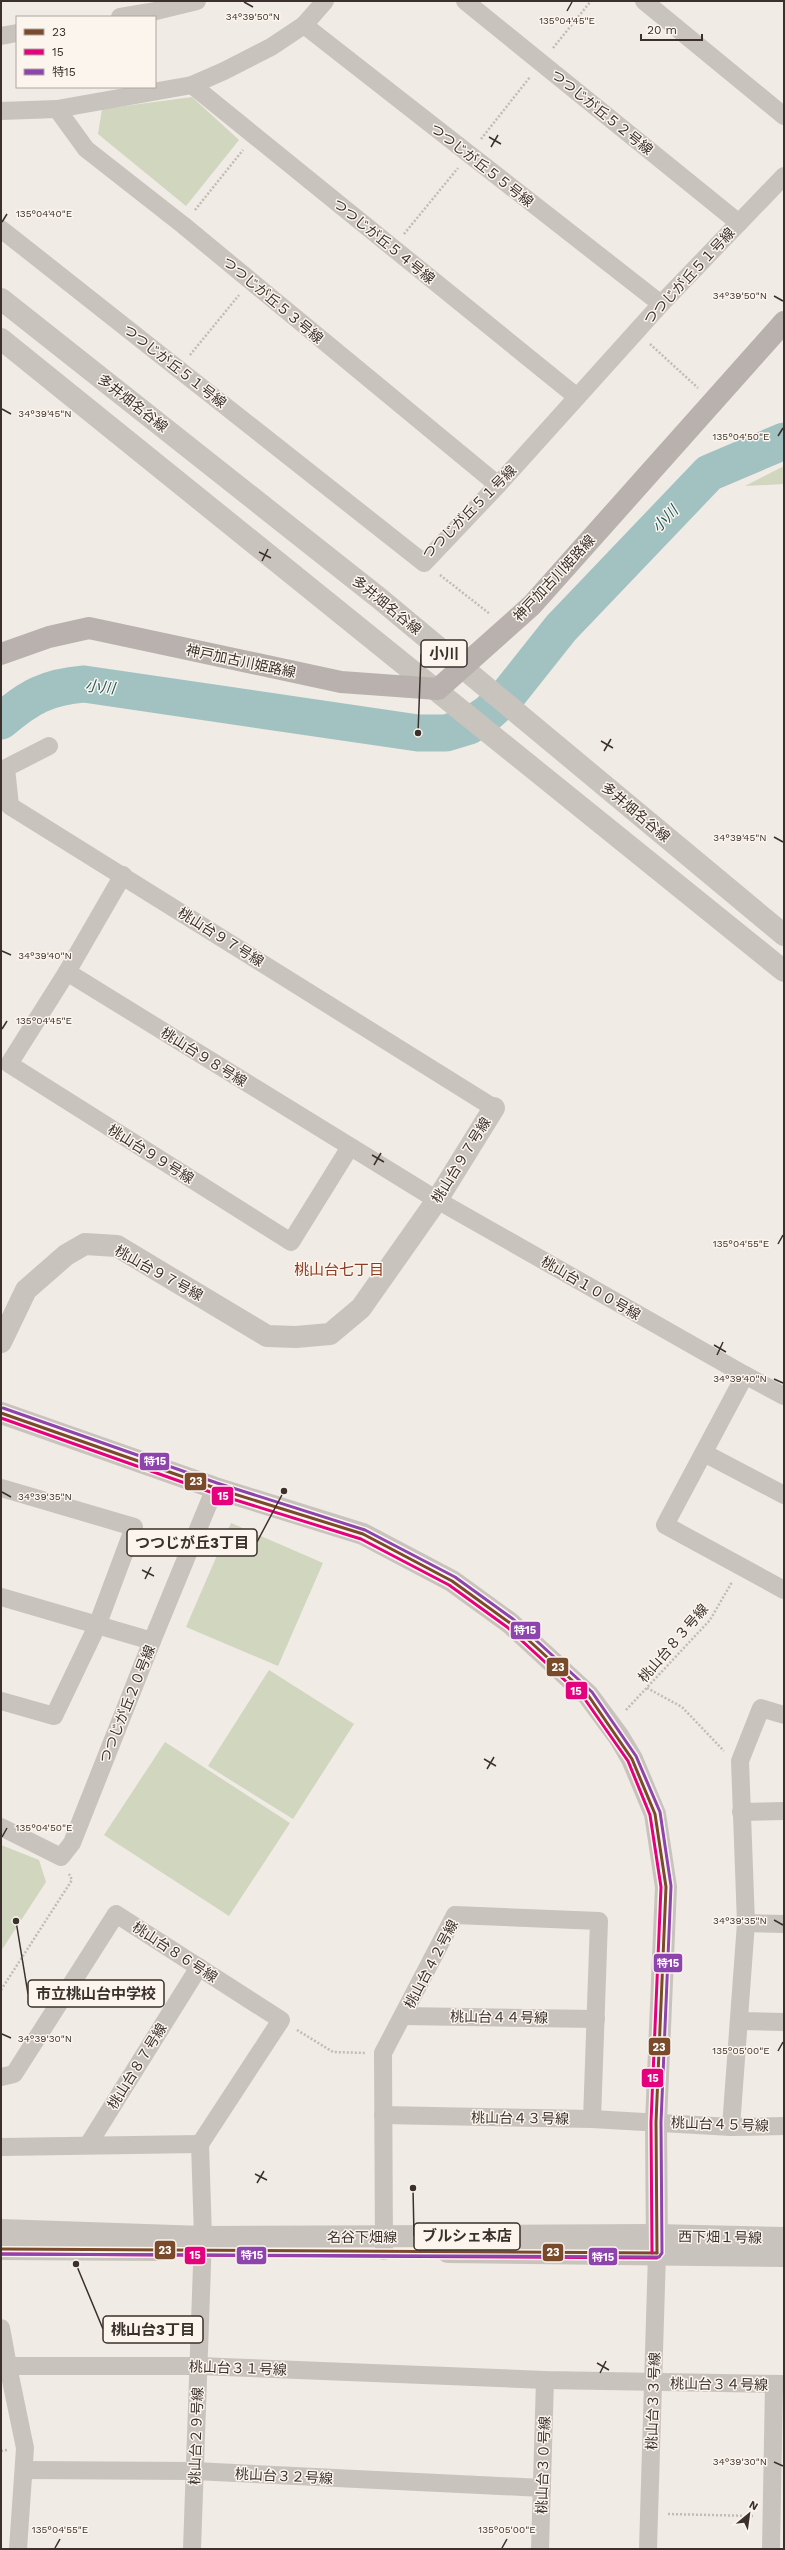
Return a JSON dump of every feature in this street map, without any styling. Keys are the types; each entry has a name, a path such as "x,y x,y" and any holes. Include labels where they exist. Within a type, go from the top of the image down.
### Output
{"main road":[{"name":"神戸加古川姫路線","path":"1,654 49,637 89,628 341,682 438,689 532,605 784,322"}],"street":[{"path":"123,16 150,6 197,1"},
{"path":"1,111 57,109 192,85 224,72 271,47 304,25 325,1"},
{"name":"つつじが丘５２号線","path":"465,1 739,223"},
{"path":"644,1 784,116"},
{"name":"つつじが丘５５号線","path":"304,25 661,304"},
{"path":"1,36 16,33"},
{"name":"つつじが丘５４号線","path":"192,85 577,397"},
{"name":"つつじが丘５３号線","path":"57,109 86,149 183,224 251,282 498,485"},
{"name":"つつじが丘５１号線","path":"1,229 424,562 498,485 661,304 784,176"},
{"name":"多井畑名谷線","path":"1,299 379,598 784,935"},
{"path":"1,339 784,971"},
{"name":"桃山台９７号線","path":"1,1342 26,1290 66,1255 85,1244 117,1246 267,1336 296,1338 330,1334 361,1308 437,1200 494,1108 123,875 10,806 6,768 49,746"},
{"path":"67,972 123,875"},
{"name":"桃山台９８号線","path":"67,972 437,1200"},
{"name":"桃山台９９号線","path":"67,972 9,1064 291,1242 350,1147"},
{"name":"桃山台１００号線","path":"437,1200 784,1396"},
{"path":"745,1375 666,1525 784,1590"},
{"path":"1,1413 215,1488 363,1534 452,1581 510,1623 588,1695 611,1726 632,1759 655,1814 666,1887 656,2122 656,2244"},
{"path":"704,1453 784,1495"},
{"path":"1,1488 134,1527 97,1626 54,1716 1,1701"},
{"name":"つつじが丘２０号線","path":"61,1857 72,1844 152,1641 215,1488"},
{"path":"1,1597 152,1641"},
{"path":"731,2127 746,1923 740,1761 761,1708 784,1715"},
{"path":"742,1812 784,1811"},
{"path":"1,1827 61,1857"},
{"name":"桃山台８６号線","path":"1,2077 14,2074 116,1914 281,2020"},
{"name":"桃山台４２号線","path":"384,2244 384,2053 454,1915 599,1921 592,2119"},
{"path":"746,1923 784,1924"},
{"name":"桃山台８７号線","path":"88,2145 199,1967"},
{"name":"桃山台４４号線","path":"403,2016 596,2019"},
{"path":"203,2244 200,2144 281,2020"},
{"path":"739,2021 784,2022"},
{"name":"桃山台４３号線","path":"383,2115 592,2119 656,2122"},
{"name":"桃山台４５号線","path":"656,2122 731,2127 784,2126"},
{"path":"1,2147 200,2144"},
{"name":"名谷下畑線","path":"1,2230 203,2244"},
{"name":"西下畑１号線","path":"656,2244 784,2238"},
{"name":"名谷下畑線","path":"1,2249 203,2244 656,2244"},
{"name":"桃山台２９号線","path":"192,2549 203,2244"},
{"name":"西下畑１号線","path":"656,2244 784,2256"},
{"name":"桃山台３３号線","path":"648,2549 654,2383 656,2244"},
{"path":"1,2328 25,2448 25,2470 18,2549"},
{"name":"桃山台３１号線","path":"8,2366 198,2366 654,2383"},
{"name":"桃山台３０号線","path":"540,2549 546,2380"},
{"name":"桃山台３４号線","path":"654,2383 779,2385"},
{"path":"771,2549 779,2385"},
{"name":"桃山台３２号線","path":"25,2470 194,2471 542,2488"}],"path":[{"path":"393,248 591,1"},
{"path":"183,224 254,136"},
{"path":"178,369 251,282"},
{"path":"636,331 713,402"},
{"path":"424,562 507,628"},
{"name":"桃山台８３号線","path":"611,1726 710,1620 741,1566"},
{"path":"647,1688 682,1707 719,1748 740,1761"},
{"path":"1,1990 72,1880 61,1857"},
{"path":"281,2020 334,2052 384,2053"},
{"path":"649,2514 772,2516"}],"green space":[{"path":"192,97 239,140 186,206 98,134 102,109"},
{"path":"784,466 784,484 745,486"},
{"path":"231,1523 323,1563 278,1666 186,1627"},
{"path":"269,1670 354,1724 293,1819 208,1766"},
{"path":"165,1742 290,1823 229,1916 104,1835"},
{"path":"1,1845 39,1860 46,1882 1,1951"}],"waterway":[{"name":"小川","path":"1,721 39,695 71,685 84,684 418,733 446,733 469,726 487,714 507,696 561,628 709,473 784,441"}],"transit line":[{"name":"特15","path":"1,2254 659,2257 662,2253 661,2122 671,1886 660,1812 636,1756 592,1692 513,1619 455,1577 365,1530 217,1483 3,1408"},
{"name":"23","path":"1,1413 215,1488 363,1534 452,1581 510,1623 588,1695 632,1759 655,1814 666,1887 656,2122 657,2253"},
{"name":"15","path":"1,1418 213,1493 361,1539 449,1585 507,1627 584,1698 628,1761 650,1815 661,1887 651,2122 652,2253"},
{"name":"23","path":"1,2249 657,2253"},
{"name":"15","path":"1,2254 657,2258"}],"place":[{"name":"小川","path":"418,733"},
{"name":"つつじが丘3丁目","path":"284,1491"},
{"name":"市立桃山台中学校","path":"16,1921"},
{"name":"ブルシェ本店","path":"413,2188"},
{"name":"桃山台3丁目","path":"76,2264"}],"district":[{"name":"桃山台七丁目","path":"339,1270"}]}
